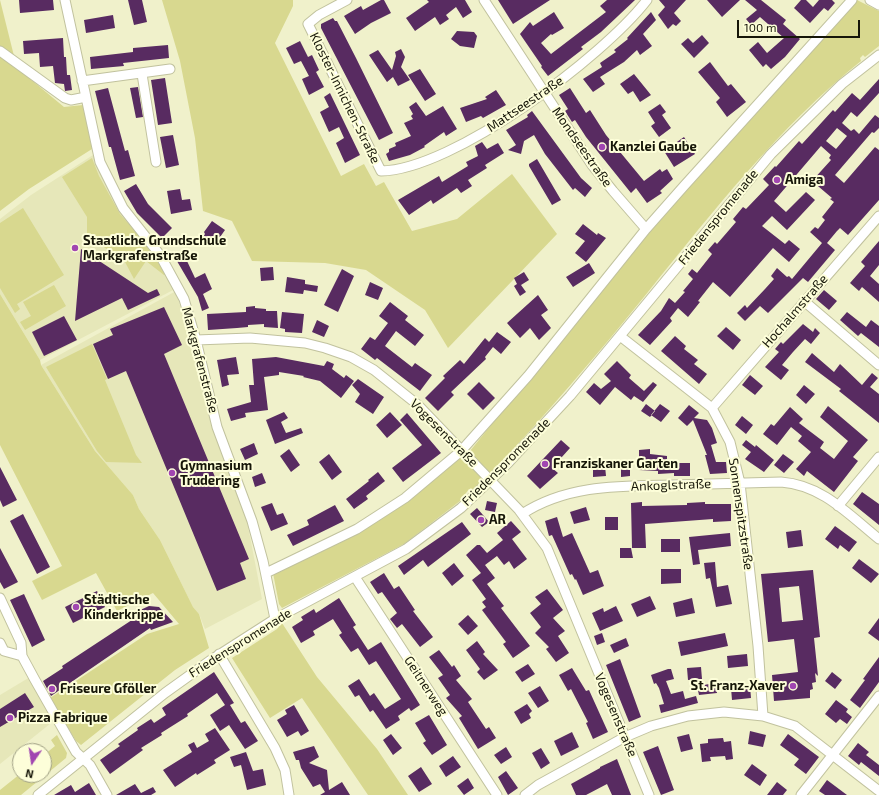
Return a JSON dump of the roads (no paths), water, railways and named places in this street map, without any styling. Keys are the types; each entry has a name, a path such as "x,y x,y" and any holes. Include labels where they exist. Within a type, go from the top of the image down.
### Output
{"street":[{"path":"65,1 75,0"},
{"name":"Kloster-Innichen-Straße","path":"347,0 319,15 308,24 380,171"},
{"name":"Mondseestraße","path":"484,0 543,92 596,169 646,229"},
{"name":"Mattseestraße","path":"380,171 396,171 433,158 499,122 592,56 647,0"},
{"path":"266,573 357,529 405,498 461,451 523,381 646,229 852,0"},
{"path":"870,0 879,5"},
{"name":"Markgrafenstraße","path":"65,1 100,162 124,208 150,240 184,299 196,340 217,427 252,521 266,573 276,619"},
{"path":"0,51 65,98 71,100 86,97"},
{"name":"Friedenspromenade","path":"38,795 165,693 219,654 276,619 406,548 455,512 492,480 570,396 706,229 771,154 842,84 879,55"},
{"path":"82,82 170,69"},
{"path":"142,74 156,162"},
{"name":"Hochalmstraße","path":"712,408 879,216"},
{"path":"804,301 879,365"},
{"name":"Sonnenspitzstraße","path":"620,336 712,408 730,442 740,483 758,646 763,716"},
{"name":"Vogesenstraße","path":"196,340 250,338 278,340 305,343 340,352 374,370 418,405 461,451 492,480 522,514 547,548 554,561 649,795"},
{"path":"838,506 879,457"},
{"name":"Ankoglstraße","path":"522,514 545,501 568,493 589,489 781,482 800,485 818,492 879,538"},
{"name":"Geitnerweg","path":"355,577 497,795"},
{"path":"0,598 21,643 22,656 76,752 90,765 108,795"},
{"path":"0,643 4,651 22,656"},
{"path":"219,654 275,748 284,770 289,795"},
{"path":"801,795 879,696"},
{"path":"525,795 543,782 625,737 662,723 700,714 724,712 763,716 795,726 879,791"}],"place":[{"name":"Kanzlei Gaube","path":"602,147"},
{"name":"Amiga","path":"777,180"},
{"name":"Staatliche Grundschule Markgrafenstraße","path":"75,248"},
{"name":"Franziskaner Garten","path":"545,464"},
{"name":"Gymnasium Trudering","path":"172,473"},
{"name":"AR","path":"481,520"},
{"name":"Städtische Kinderkrippe","path":"76,607"},
{"name":"St. Franz-Xaver","path":"793,686"},
{"name":"Friseure Gföller","path":"52,689"},
{"name":"Pizza Fabrique","path":"10,718"}]}
